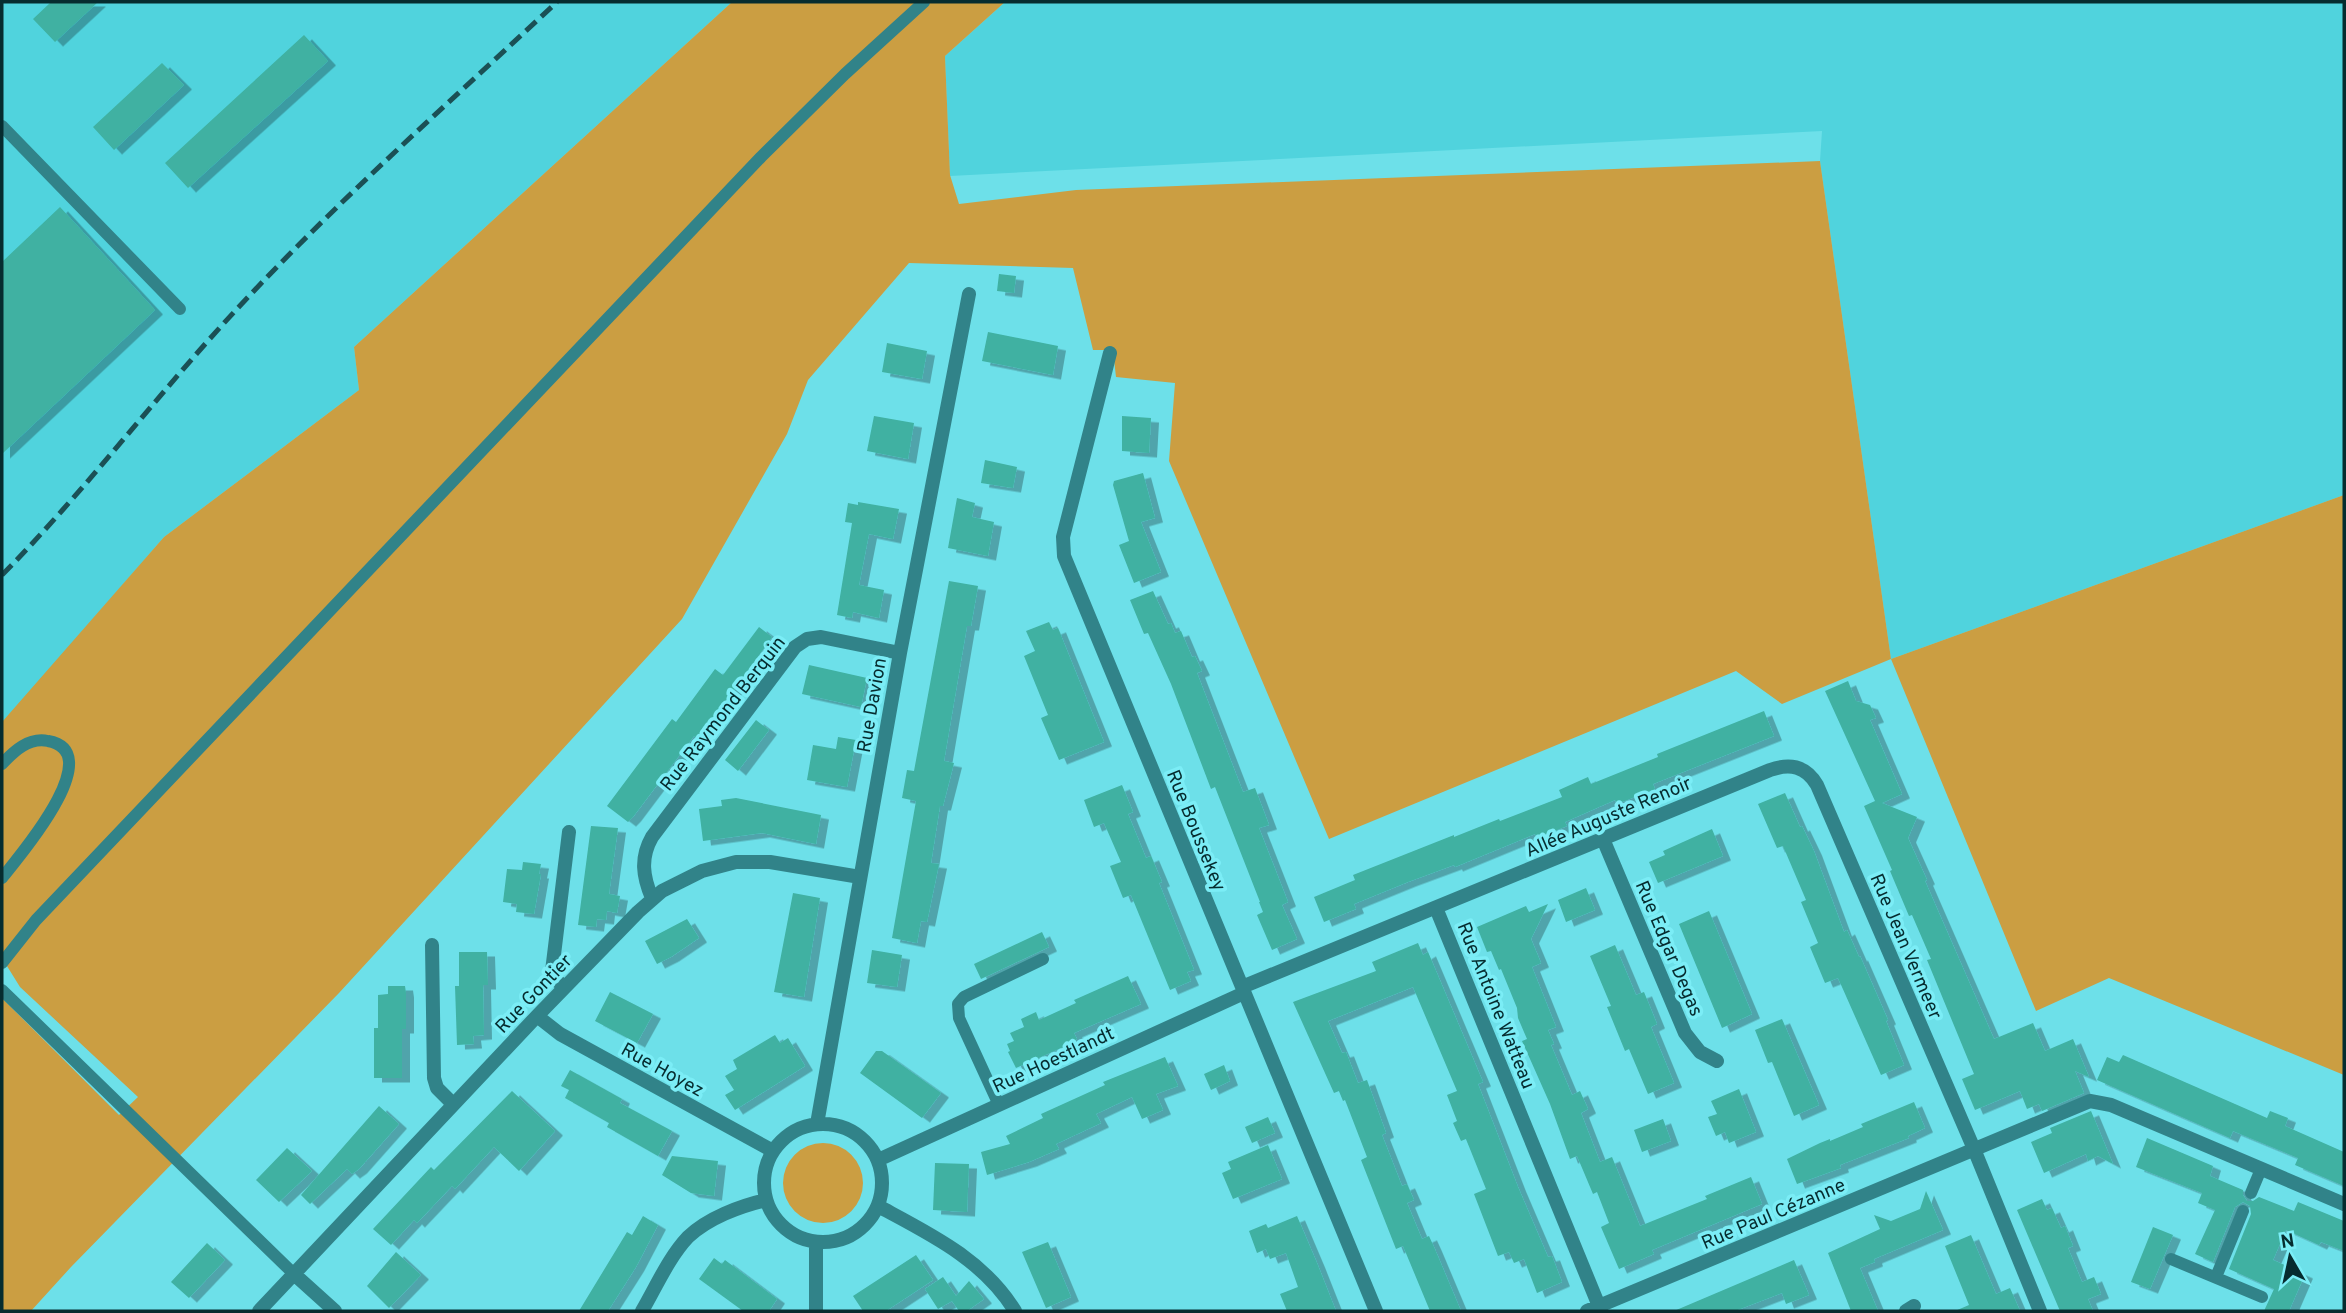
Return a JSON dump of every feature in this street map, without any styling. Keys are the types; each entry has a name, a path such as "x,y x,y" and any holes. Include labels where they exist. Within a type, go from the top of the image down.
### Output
{"street":[{"name":"Rue Davion","path":"817,1124 900,653 969,294"},
{"name":"Rue Boussekey","path":"1110,353 1063,537 1063,550 1376,1311"},
{"name":"Rue Raymond Berquin","path":"652,898 643,868 646,848 652,837 795,648 807,639 821,637 900,653"},
{"name":"Allée Auguste Renoir","path":"1436,908 1770,770 1782,766 1796,766"},
{"name":"Rue Jean Vermeer","path":"1796,766 1808,774 1817,785 1974,1149 2040,1311"},
{"path":"564,987 555,979 552,971 569,832"},
{"name":"Rue Edgar Degas","path":"1603,839 1685,1033 1700,1052 1717,1061"},
{"name":"Rue Gontier","path":"259,1311 564,987 652,898 691,875 736,862 770,862 860,877"},
{"name":"Rue Antoine Watteau","path":"1243,990 1436,908 1596,1310"},
{"path":"432,945 434,1078 437,1088 453,1104"},
{"name":"Rue Hoestlandt","path":"878,1160 1243,990"},
{"name":"Rue Hoyez","path":"537,1016 560,1034 773,1151"},
{"name":"Rue Paul Cézanne","path":"1596,1310 2090,1101 2100,1102 2344,1204"},
{"path":"817,1124 833,1125 853,1132 870,1146 878,1160 882,1183 878,1206 870,1220 853,1234 833,1242 800,1238 785,1229 773,1216 766,1200 765,1172 773,1151 792,1133 817,1124"},
{"path":"642,1311 688,1237 739,1208 766,1200"},
{"path":"878,1206 969,1258 994,1282 1015,1311"},
{"path":"816,1242 816,1311"},
{"path":"294,1274 335,1311"}],"lane":[{"path":"2,963 36,920 724,195 827,92 924,2"},
{"path":"2,126 180,309"},
{"path":"2,764 27,744 45,740 61,746 66,752 68,762 66,779 52,813 2,878"},
{"path":"999,1105 959,1018 958,1004 964,997 1043,959"},
{"path":"2,990 294,1274"},
{"path":"2251,1193 2261,1169"},
{"path":"2216,1277 2243,1211"},
{"path":"2171,1259 2262,1297"}],"shaded area":[{"path":"2,2 732,2 354,347 359,390 164,537 2,724"},
{"path":"732,2 1005,2 945,56 950,175 959,204 1076,190 1820,161 1891,659 1782,704 1736,671 1329,839 1169,461 1175,383 1116,377 1113,350 1093,350 1073,268 909,263 808,380 787,434 682,619 339,993 31,1311 2,1311 2,998 119,1115 138,1097 20,987 2,958 2,722 164,537 359,390 354,347"},
{"path":"1005,2 2344,2 2344,495 1891,659 1820,161 1822,131 950,176 945,56"},
{"path":"2344,495 2344,1075 2109,978 2036,1011 1891,659"},
{"path":"823,1143 838,1146 851,1155 860,1168 863,1183 860,1198 851,1211 838,1220 823,1223 808,1220 795,1211 786,1198 783,1183 786,1168 795,1155 808,1146"}],"building":[{"path":"51,2 98,2 55,42 33,19"},
{"path":"304,35 328,61 188,188 165,163"},
{"path":"162,63 184,85 114,150 93,127"},
{"path":"60,207 155,310 2,454 2,262"},
{"path":"999,274 1016,276 1014,293 997,291"},
{"path":"988,332 1058,346 1053,375 982,361"},
{"path":"887,343 927,351 922,379 882,372"},
{"path":"874,416 914,423 908,459 867,451"},
{"path":"1122,416 1151,418 1149,453 1122,451"},
{"path":"985,460 1017,467 1013,488 981,483"},
{"path":"1143,473 1155,518 1141,522 1161,572 1134,583 1119,545 1129,541 1113,485 1114,481"},
{"path":"957,498 975,503 972,517 994,522 988,556 948,548"},
{"path":"858,502 899,509 893,539 869,534 859,585 884,590 879,618 853,612 852,618 837,615 852,523 845,522 848,503 858,505"},
{"path":"949,581 978,586 971,626 967,626 944,761 954,763 943,806 940,806 931,863 939,864 927,922 921,921 917,943 892,938 916,801 902,798 907,770 914,771"},
{"path":"1153,591 1168,624 1171,623 1175,633 1181,631 1192,657 1195,656 1202,671 1197,673 1243,792 1255,788 1269,825 1259,828 1288,902 1282,905 1297,939 1272,950 1257,915 1263,912 1260,902 1215,787 1211,789 1171,684 1148,633 1144,634 1130,600"},
{"path":"1049,622 1053,630 1058,628 1104,742 1059,760 1041,718 1048,715 1024,656 1035,651 1026,631"},
{"path":"759,627 772,637 698,740 694,736 628,822 607,806 672,719 676,722 715,669 723,675"},
{"path":"809,665 867,678 861,707 802,694"},
{"path":"1848,681 1856,701 1870,705 1876,718 1870,720 1902,794 1882,803 1917,817 1908,838 1994,1039 2033,1023 2045,1051 2073,1039 2089,1077 2075,1071 2084,1093 2042,1111 2039,1104 2027,1109 2020,1091 1975,1110 1962,1079 1974,1074 1927,960 1931,959 1912,915 1909,916 1864,806 1875,801 1825,691"},
{"path":"1764,711 1774,736 1653,784 1655,789 1617,804 1615,800 1565,822 1567,826 1537,838 1535,834 1354,904 1356,909 1324,922 1314,897 1355,880 1353,875 1454,835 1562,797 1559,790 1588,777 1591,784"},
{"path":"756,720 769,730 738,771 725,760"},
{"path":"838,737 856,740 847,787 807,780 813,745 836,749"},
{"path":"1122,785 1133,812 1128,814 1146,858 1151,856 1162,882 1159,883 1194,970 1187,972 1191,981 1170,990 1131,895 1123,898 1110,866 1121,862 1104,823 1094,827 1084,800"},
{"path":"1785,793 1814,851 1844,932 1847,930 1888,1020 1886,1021 1904,1065 1881,1075 1838,978 1825,983 1810,947 1818,943 1801,902 1806,900 1783,846 1777,848 1758,804"},
{"path":"736,798 821,815 816,844 762,833 703,841 699,809 722,806 721,800"},
{"path":"591,826 618,828 609,894 620,896 617,913 607,911 606,920 597,919 596,927 578,925"},
{"path":"1712,829 1723,856 1658,883 1649,862 1665,855 1663,851"},
{"path":"523,862 541,864 534,914 516,912 517,904 503,902 507,869 522,870"},
{"path":"1586,888 1595,910 1566,922 1558,900"},
{"path":"793,893 820,898 804,997 774,992"},
{"path":"1548,904 1531,939 1541,963 1532,967 1556,1027 1548,1030 1554,1044 1551,1045 1572,1095 1580,1091 1588,1109 1581,1113 1600,1162 1612,1157 1640,1226 1707,1199 1705,1196 1751,1177 1762,1204 1652,1250 1654,1254 1619,1269 1601,1227 1609,1223 1597,1192 1593,1194 1577,1156 1570,1159 1550,1104 1522,1041 1527,1039 1518,1018 1517,1008 1501,969 1499,970 1491,951 1487,952 1477,927 1526,906 1529,912"},
{"path":"1709,911 1752,1014 1722,1028 1679,924"},
{"path":"687,919 699,938 657,964 645,941"},
{"path":"1042,932 1049,947 981,979 974,964"},
{"path":"1418,943 1423,955 1428,952 1483,1082 1478,1084 1518,1187 1548,1257 1552,1256 1562,1282 1537,1293 1524,1259 1514,1263 1509,1252 1498,1256 1474,1194 1486,1189 1466,1139 1461,1141 1453,1123 1457,1121 1447,1095 1457,1091 1413,987 1328,1021 1342,1053 1346,1052 1358,1083 1367,1080 1386,1133 1382,1135 1402,1186 1407,1184 1414,1200 1407,1203 1422,1239 1429,1236 1461,1311 1430,1311 1403,1246 1396,1249 1361,1160 1367,1157 1345,1100 1343,1101 1339,1091 1334,1093 1293,1002 1376,971 1372,962"},
{"path":"1615,945 1636,995 1644,992 1657,1024 1651,1027 1674,1083 1648,1094 1629,1049 1625,1051 1607,1007 1611,1006 1590,956"},
{"path":"872,950 902,955 897,987 867,983"},
{"path":"459,952 487,952 488,985 483,985 484,1035 473,1036 474,1044 457,1045 455,986 459,986"},
{"path":"1128,976 1141,1004 1074,1033 1077,1039 1070,1044 1016,1068 1007,1044 1014,1041 1010,1033 1024,1027 1021,1019 1036,1012 1039,1020 1076,1003 1074,1000"},
{"path":"388,986 405,986 406,1029 402,1029 402,1078 374,1078 374,1028 378,1028 378,995 388,994"},
{"path":"610,992 653,1014 637,1043 595,1021"},
{"path":"1782,1019 1819,1105 1794,1116 1772,1062 1768,1063 1755,1030"},
{"path":"775,1035 780,1043 788,1038 805,1066 735,1110 725,1095 734,1090 725,1076 737,1069 733,1060"},
{"path":"876,1051 882,1051 941,1093 922,1118 860,1073"},
{"path":"2123,1055 2267,1118 2270,1111 2288,1118 2285,1126 2344,1152 2344,1186 2295,1165 2298,1158 2233,1131 2230,1138 2097,1080 2107,1057 2119,1062"},
{"path":"1165,1057 1178,1086 1156,1094 1163,1110 1142,1119 1132,1097 1096,1114 1101,1123 1056,1144 1059,1149 987,1175 981,1152 1010,1144 1006,1136 1043,1118 1041,1114 1105,1085 1103,1082"},
{"path":"1224,1065 1230,1081 1211,1090 1204,1074"},
{"path":"570,1070 622,1099 620,1103 672,1131 658,1156 607,1127 609,1123 565,1098 569,1090 561,1086"},
{"path":"1739,1089 1756,1132 1729,1143 1725,1132 1716,1136 1708,1117 1717,1114 1711,1101"},
{"path":"512,1091 555,1131 519,1171 494,1147 455,1189 452,1186 417,1223 414,1220 391,1245 373,1229 431,1167 434,1170"},
{"path":"1914,1102 1925,1128 1908,1136 1909,1138 1840,1165 1841,1168 1797,1184 1787,1159"},
{"path":"379,1106 399,1124 359,1169 352,1174 347,1169 310,1204 301,1195"},
{"path":"2091,1111 2113,1164 2098,1156 2088,1161 2086,1154 2044,1173 2031,1142 2052,1133 2050,1128"},
{"path":"1268,1117 1275,1133 1252,1143 1245,1127"},
{"path":"1663,1119 1671,1141 1642,1152 1634,1130"},
{"path":"2147,1138 2213,1166 2210,1176 2243,1190 2247,1201 2259,1197 2294,1211 2298,1202 2344,1221 2344,1251 2321,1242 2319,1245 2286,1230 2273,1260 2305,1274 2289,1311 2264,1311 2274,1289 2229,1269 2251,1214 2250,1206 2243,1202 2235,1207 2213,1262 2195,1254 2215,1210 2198,1203 2202,1193 2136,1167"},
{"path":"1268,1145 1282,1179 1233,1199 1222,1173 1231,1169 1228,1162"},
{"path":"287,1148 312,1171 279,1202 256,1180"},
{"path":"672,1156 718,1161 714,1196 691,1193 662,1175"},
{"path":"935,1163 969,1164 967,1212 933,1210"},
{"path":"1926,1191 1943,1230 1874,1259 1875,1262 1860,1268 1878,1311 1851,1311 1828,1253 1880,1229 1874,1215 1891,1221 1920,1209"},
{"path":"2042,1199 2047,1210 2052,1208 2061,1228 2065,1226 2073,1246 2068,1248 2082,1282 2094,1277 2101,1294 2088,1299 2093,1311 2060,1311 2017,1210"},
{"path":"643,1216 658,1225 608,1311 579,1311 627,1232 632,1235"},
{"path":"1297,1216 1336,1311 1287,1311 1280,1294 1298,1287 1286,1253 1270,1259 1266,1249 1257,1253 1249,1231 1266,1224 1268,1228"},
{"path":"2153,1227 2173,1235 2150,1289 2131,1282"},
{"path":"1971,1235 1996,1294 2010,1288 2020,1311 1955,1311 1969,1305 1945,1246"},
{"path":"1048,1242 1071,1297 1046,1308 1022,1252"},
{"path":"207,1243 225,1260 189,1298 171,1282"},
{"path":"396,1252 421,1275 389,1308 367,1286"},
{"path":"916,1255 933,1280 886,1311 863,1311 853,1296"},
{"path":"714,1258 722,1264 725,1260 777,1299 769,1311 743,1311 699,1279"},
{"path":"1794,1260 1809,1295 1786,1304 1782,1293 1735,1311 1674,1311"},
{"path":"943,1277 956,1296 969,1281 984,1299 967,1311 959,1311 952,1301 938,1309 925,1289"}],"railway":[{"path":"2,575 33,543 206,343 274,270 394,153 557,2"}]}
